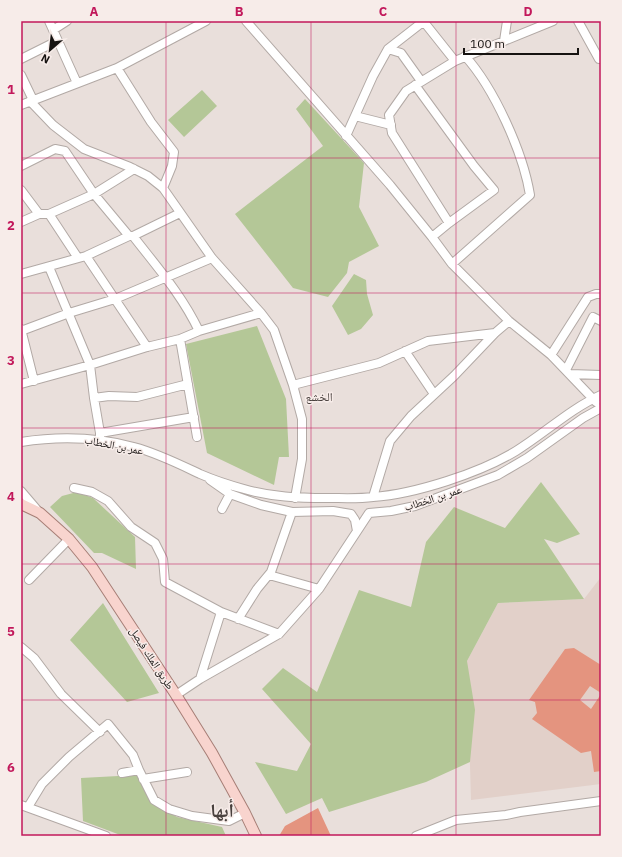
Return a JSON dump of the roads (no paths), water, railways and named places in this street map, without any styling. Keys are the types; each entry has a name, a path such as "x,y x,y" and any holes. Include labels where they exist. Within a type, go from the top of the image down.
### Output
{"main road":[{"name":"طريق الملك فيصل","path":"21,504 40,513 69,540 92,567 212,753 256,836"}],"street":[{"path":"49,21 77,83"},
{"path":"53,30 67,21"},
{"path":"21,105 117,68 190,24 206,21"},
{"path":"246,21 390,185 452,264 509,320 597,396 601,408"},
{"path":"504,41 507,21"},
{"path":"448,223 392,133 389,115 406,91 455,60 504,41 541,23 553,21"},
{"path":"578,21 599,59 601,59"},
{"path":"346,136 373,76 388,49 424,22 455,60"},
{"path":"21,59 58,41"},
{"path":"388,49 401,53 418,83 474,166 494,190 448,223 432,237"},
{"path":"452,264 530,195 528,180 515,144 496,101 476,68 465,56"},
{"path":"117,68 151,122 174,152 172,166 163,188"},
{"path":"21,75 32,101 53,125 84,149 134,169 148,176 163,188 212,258 261,313 274,330 293,385 302,419 302,459 295,498"},
{"path":"355,116 391,125"},
{"path":"21,166 55,149 65,151 94,194 166,278 189,310 199,331"},
{"path":"21,222 40,214 49,214 94,194 134,169"},
{"path":"21,190 40,214"},
{"path":"21,274 82,257 180,213"},
{"path":"49,214 115,299 147,347"},
{"path":"34,380 21,330 115,299 212,258"},
{"path":"49,267 90,366 100,437 194,417"},
{"path":"551,355 588,297 601,294"},
{"path":"21,384 90,366 147,347 180,339 199,331 261,313"},
{"path":"568,372 593,317 601,321"},
{"path":"373,497 390,441 411,416 495,332 509,320"},
{"path":"293,385 379,363 428,341 495,332"},
{"path":"180,339 197,437"},
{"path":"405,351 434,394"},
{"path":"568,372 601,375"},
{"path":"94,398 109,396 138,397 188,384"},
{"name":"عمر بن الخطاب","path":"21,442 40,439 100,437 135,447 202,474 245,489 267,494 295,498 373,497 413,491 486,467 516,451 576,408 597,396"},
{"name":"عمر بن الخطاب","path":"357,531 370,513 391,511 415,506 498,475 527,458 583,418 601,408"},
{"name":"عمر بن الخطاب","path":"202,474 230,494 261,505 292,512 333,511 351,514 355,520 357,531"},
{"path":"74,488 92,492 108,501 131,527 155,543 163,559 165,582 220,612 279,634"},
{"path":"21,491 40,513"},
{"path":"222,509 230,494"},
{"path":"238,619 257,589 271,572 292,512"},
{"path":"176,695 200,679 279,634 319,589 357,531"},
{"path":"29,580 69,540"},
{"path":"269,575 319,589"},
{"path":"200,679 220,612"},
{"path":"21,647 34,658 61,694 100,732"},
{"path":"106,836 25,806 42,784 69,757 108,724 133,755 154,800 169,809 192,816 229,821 245,813"},
{"path":"122,773 139,770"},
{"path":"144,779 187,772"},
{"path":"416,836 456,820 506,815 601,801"}],"district":[{"name":"الخشع","path":"319,397"},
{"name":"أبها","path":"222,810"}]}
